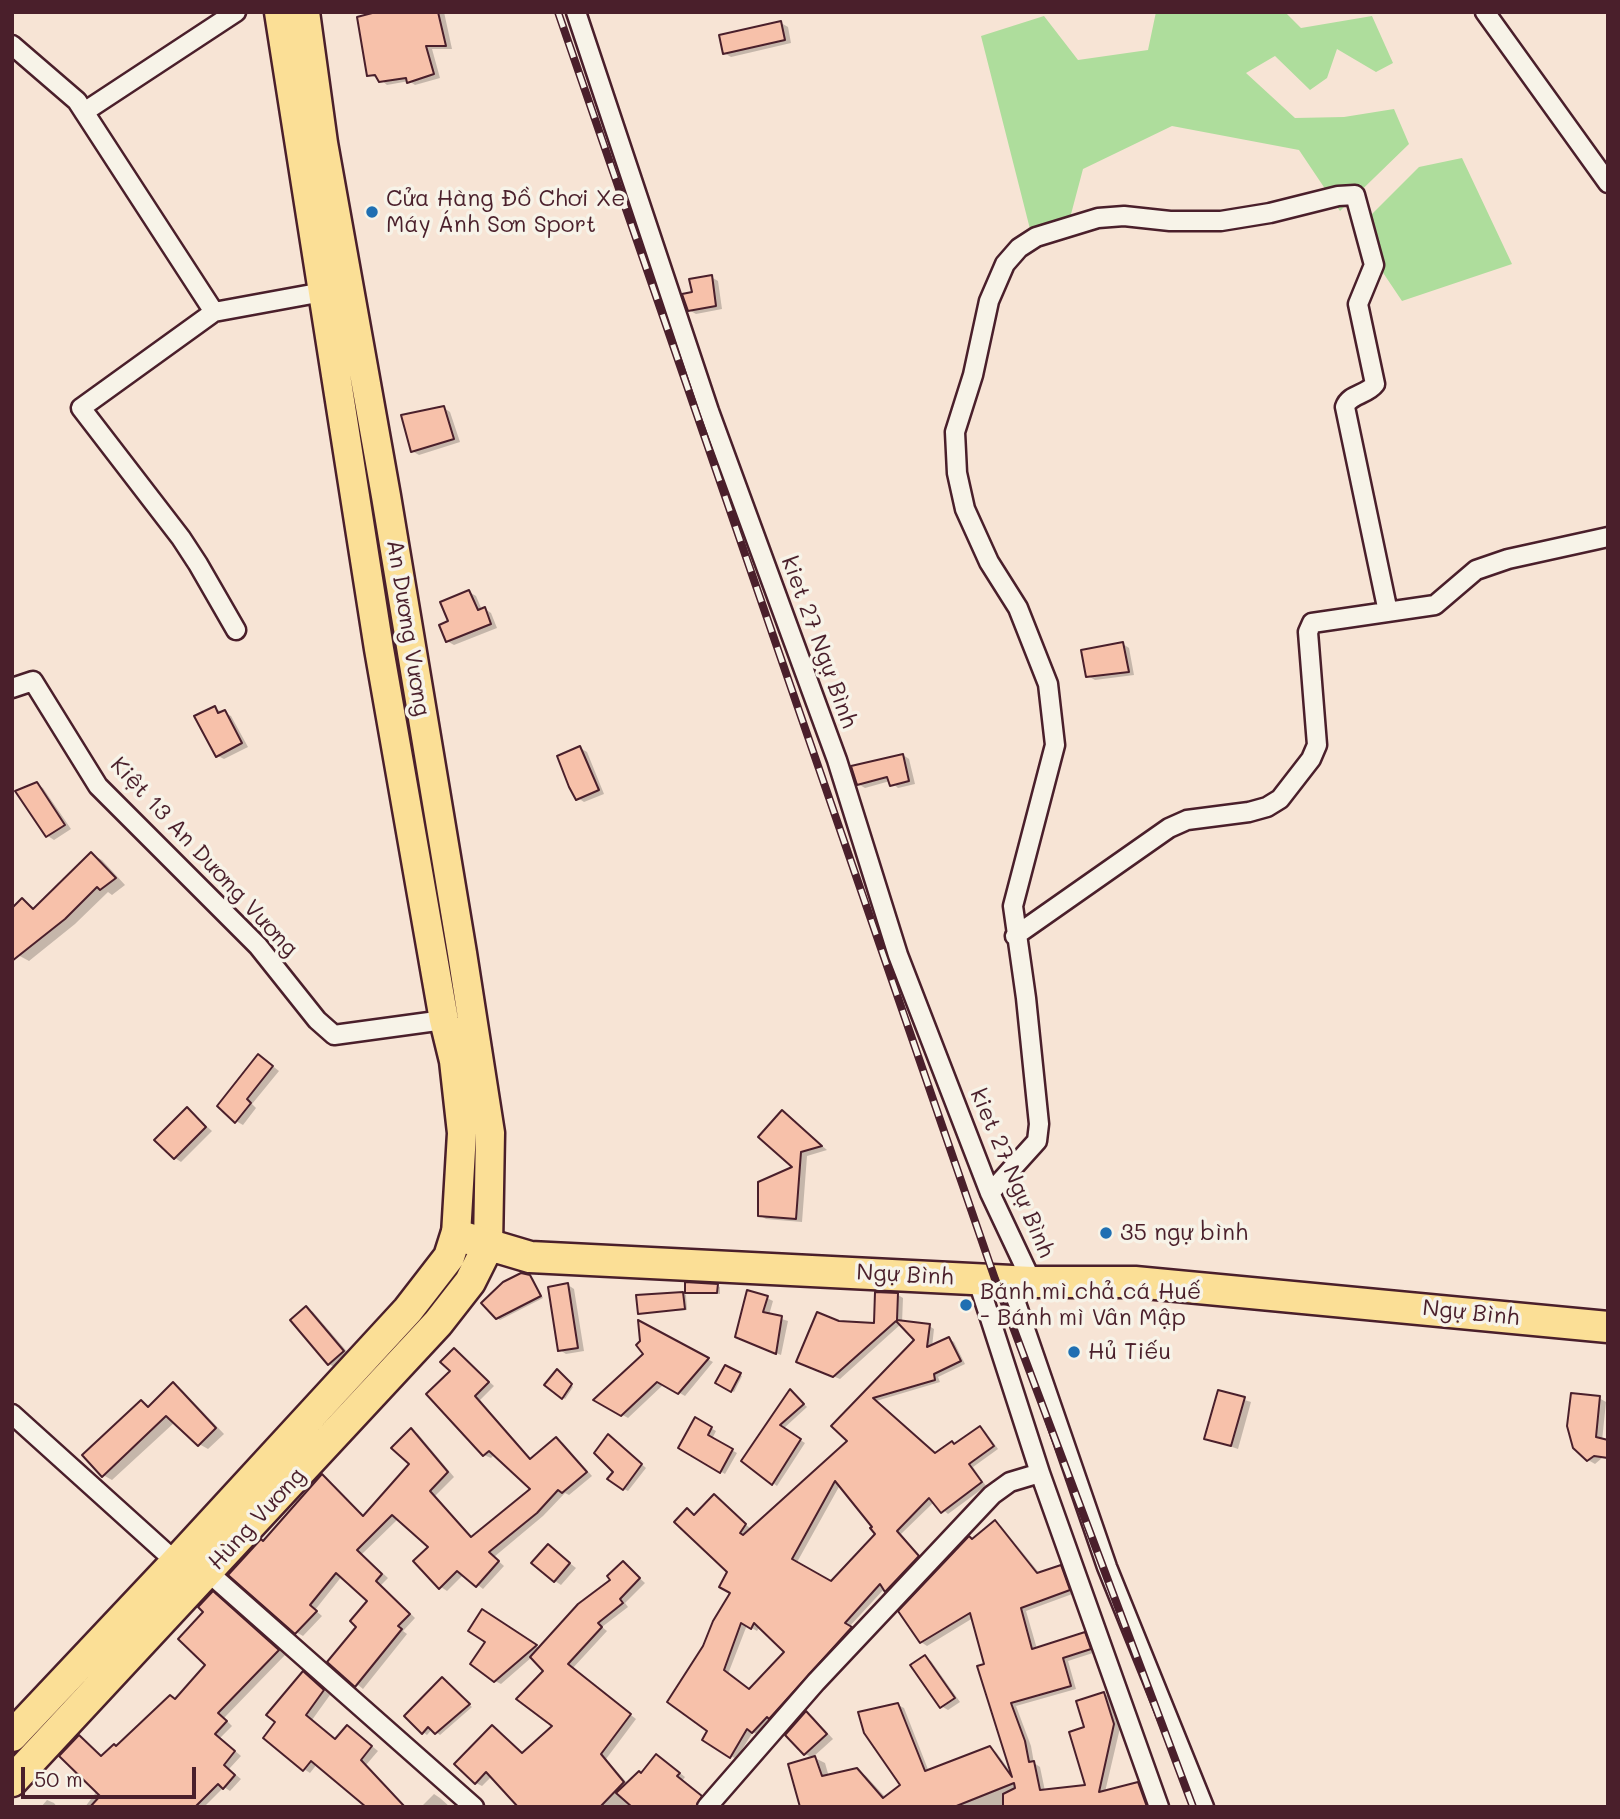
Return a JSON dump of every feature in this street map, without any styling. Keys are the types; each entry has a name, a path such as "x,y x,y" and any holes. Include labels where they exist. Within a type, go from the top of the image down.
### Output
{"highway":[{"name":"Ngự Bình","path":"456,1235 530,1257 1020,1281 1135,1282 1608,1327"},
{"name":"Hùng Vương","path":"12,1736 177,1562 408,1310 449,1256 456,1235"},
{"name":"Hùng Vương","path":"12,1782 438,1323 470,1282 488,1246"}],"main road":[{"name":"An Dương Vương","path":"279,12 379,649 444,1020 454,1061 461,1133 456,1235"},
{"name":"An Dương Vương","path":"305,12 323,144 462,953 490,1133 488,1246"},
{"path":"341,409 370,410"}],"street":[{"path":"84,112 236,12"},
{"name":"kiet 27 Ngự Bình","path":"576,12 709,411 837,760 898,955 990,1193 1020,1281 1107,1567 1204,1807"},
{"path":"1485,12 1608,183"},
{"path":"12,45 77,101 214,312"},
{"path":"990,1193 1037,1141 1039,1124 1013,906 1055,745 1048,684 1018,608 989,562 965,509 957,472 955,432 973,374 989,301 1005,264 1019,248 1036,237 1098,218 1124,216 1170,221 1221,221 1270,214 1338,196 1355,195 1374,265 1358,304 1375,384 1349,399 1345,407 1388,612"},
{"path":"236,630 181,538 81,408 214,312 323,292"},
{"path":"1016,936 1169,828 1187,820 1249,812 1280,799 1311,759 1317,745 1308,632 1312,624 1435,605 1476,570 1508,559 1608,537"},
{"name":"Kiệt 13 An Dương Vương","path":"12,688 33,681 98,786 258,946 317,1020 334,1035 444,1020"},
{"path":"977,1278 1040,1473 1159,1807"},
{"path":"12,1414 177,1562"},
{"path":"707,1807 816,1682 992,1495 1010,1482 1040,1473"},
{"path":"208,1572 474,1807"}],"green space":[{"path":"1156,12 1291,12 1286,13 1301,28 1372,16 1393,63 1376,72 1337,49 1327,78 1310,90 1275,56 1246,73 1295,118 1344,117 1394,109 1409,144 1340,211 1299,150 1172,126 1083,169 1070,218 1030,229 981,36 1044,16 1078,60 1148,50"},
{"path":"1462,158 1512,264 1402,301 1355,231 1419,167"}],"building":[{"path":"376,12 438,12 446,46 426,46 434,74 407,83 406,78 379,82 375,75 367,76 357,17"},
{"path":"781,21 785,40 723,54 719,35"},
{"path":"712,275 716,306 688,311 682,294 692,292 689,279"},
{"path":"444,406 454,439 411,452 401,415"},
{"path":"469,590 478,610 485,607 491,624 446,642 439,625 448,621 440,602"},
{"path":"1123,642 1129,672 1086,677 1081,650"},
{"path":"215,706 218,713 225,710 242,743 216,757 194,716"},
{"path":"580,746 599,790 576,800 557,756"},
{"path":"903,754 909,781 890,786 887,777 857,785 851,766"},
{"path":"37,782 65,825 46,837 15,791"},
{"path":"91,852 116,878 100,890 97,887 65,919 12,961 12,908 22,898 33,909"},
{"path":"258,1054 273,1066 247,1099 251,1103 235,1123 217,1106"},
{"path":"187,1107 206,1127 174,1159 154,1140"},
{"path":"782,1110 822,1146 801,1152 796,1219 758,1216 758,1182 792,1167 758,1137"},
{"path":"521,1273 530,1275 541,1296 496,1319 481,1303 503,1282"},
{"path":"685,1282 718,1284 717,1293 685,1293"},
{"path":"568,1283 578,1348 558,1351 548,1287"},
{"path":"747,1290 768,1296 763,1312 782,1316 776,1354 735,1337"},
{"path":"683,1292 685,1309 638,1314 636,1295"},
{"path":"875,1292 898,1293 897,1320 930,1324 927,1347 949,1337 961,1361 934,1374 935,1380 873,1398 935,1453 980,1426 994,1446 969,1464 982,1482 941,1513 929,1498 897,1531 919,1556 885,1592 880,1584 845,1623 852,1627 769,1719 767,1717 752,1733 747,1729 730,1758 702,1740 707,1731 667,1702 703,1646 713,1621 730,1593 719,1587 727,1572 674,1522 687,1508 694,1515 714,1494 746,1524 740,1533 743,1535 847,1441 831,1426 914,1340 896,1321 833,1377 796,1362 817,1312 839,1321 874,1323","holes":["835,1481 875,1534 831,1581 792,1559","741,1623 751,1629 754,1623 784,1652 749,1689 724,1670"]},
{"path":"306,1306 344,1351 328,1365 290,1320"},
{"path":"638,1320 709,1358 678,1394 657,1382 621,1416 593,1400 643,1354 636,1345 640,1341"},
{"path":"454,1348 489,1382 475,1396 530,1459 556,1437 587,1472 562,1493 558,1490 537,1513 489,1552 499,1561 476,1587 457,1571 439,1589 413,1561 428,1547 392,1515 357,1550 382,1574 376,1581 410,1614 398,1626 402,1629 355,1687 327,1662 356,1627 350,1621 367,1601 336,1573 310,1605 317,1611 295,1634 228,1575 261,1539 263,1541 322,1474 363,1516 409,1464 391,1448 411,1428 448,1472 430,1491 471,1537 530,1489 489,1451 483,1456 426,1394 450,1371 440,1362"},
{"path":"725,1365 741,1373 731,1392 715,1383"},
{"path":"557,1369 572,1384 562,1399 544,1385"},
{"path":"173,1382 216,1428 198,1446 166,1416 102,1477 82,1455 141,1400 148,1407"},
{"path":"790,1389 804,1404 780,1425 801,1439 772,1485 741,1461"},
{"path":"1218,1390 1245,1397 1231,1446 1204,1439"},
{"path":"1571,1393 1600,1396 1596,1437 1608,1440 1608,1458 1594,1456 1587,1461 1573,1448 1567,1426"},
{"path":"695,1417 712,1427 708,1435 733,1449 720,1473 678,1448"},
{"path":"608,1434 642,1464 623,1490 607,1479 613,1472 594,1453"},
{"path":"995,1520 1037,1573 1061,1565 1070,1590 1021,1608 1032,1649 1085,1632 1091,1649 1063,1658 1071,1686 1011,1703 1025,1741 1029,1762 1034,1761 1040,1790 1085,1785 1069,1732 1084,1727 1076,1701 1104,1692 1114,1724 1099,1792 1138,1782 1147,1807 1003,1807 1003,1794 1015,1788 1014,1783 954,1807 800,1807 788,1764 815,1756 822,1776 857,1768 883,1798 900,1785 864,1733 858,1712 898,1703 925,1771 990,1746 1012,1777 977,1666 984,1664 970,1613 920,1643 898,1611 969,1536 972,1539"},
{"path":"548,1544 570,1563 554,1582 531,1563"},
{"path":"623,1561 640,1578 620,1599 623,1603 598,1623 602,1627 568,1664 631,1714 601,1754 624,1782 600,1807 518,1807 486,1772 475,1784 454,1764 492,1725 522,1753 552,1726 516,1699 543,1671 530,1657 578,1604 610,1580 607,1576"},
{"path":"213,1591 279,1650 218,1713 227,1721 215,1734 235,1751 224,1765 235,1775 223,1789 218,1784 195,1807 90,1807 100,1796 59,1756 79,1735 101,1756 114,1744 116,1746 170,1695 175,1699 205,1665 178,1639 203,1612 198,1607"},
{"path":"482,1609 537,1645 494,1682 470,1664 485,1642 468,1631"},
{"path":"925,1655 955,1698 940,1708 910,1665"},
{"path":"303,1671 324,1690 306,1715 335,1739 347,1725 372,1746 361,1760 405,1807 366,1807 311,1761 303,1771 263,1738 275,1722 266,1715"},
{"path":"442,1677 470,1704 435,1734 428,1727 422,1734 404,1716"},
{"path":"806,1711 827,1734 804,1755 785,1735"},
{"path":"656,1754 680,1773 677,1776 702,1796 696,1807 632,1807 616,1793 639,1771 641,1773"}],"railway":[{"path":"558,12 995,1279 1193,1807"}],"place":[{"name":"Cửa Hàng Đồ Chơi Xe Máy Ánh Sơn Sport","path":"372,212"},
{"name":"35 ngự bình","path":"1106,1233"},
{"name":"Bánh mì chả cá Huế - Bánh mì Vân Mập","path":"966,1305"},
{"name":"Hủ Tiếu","path":"1074,1352"}]}
